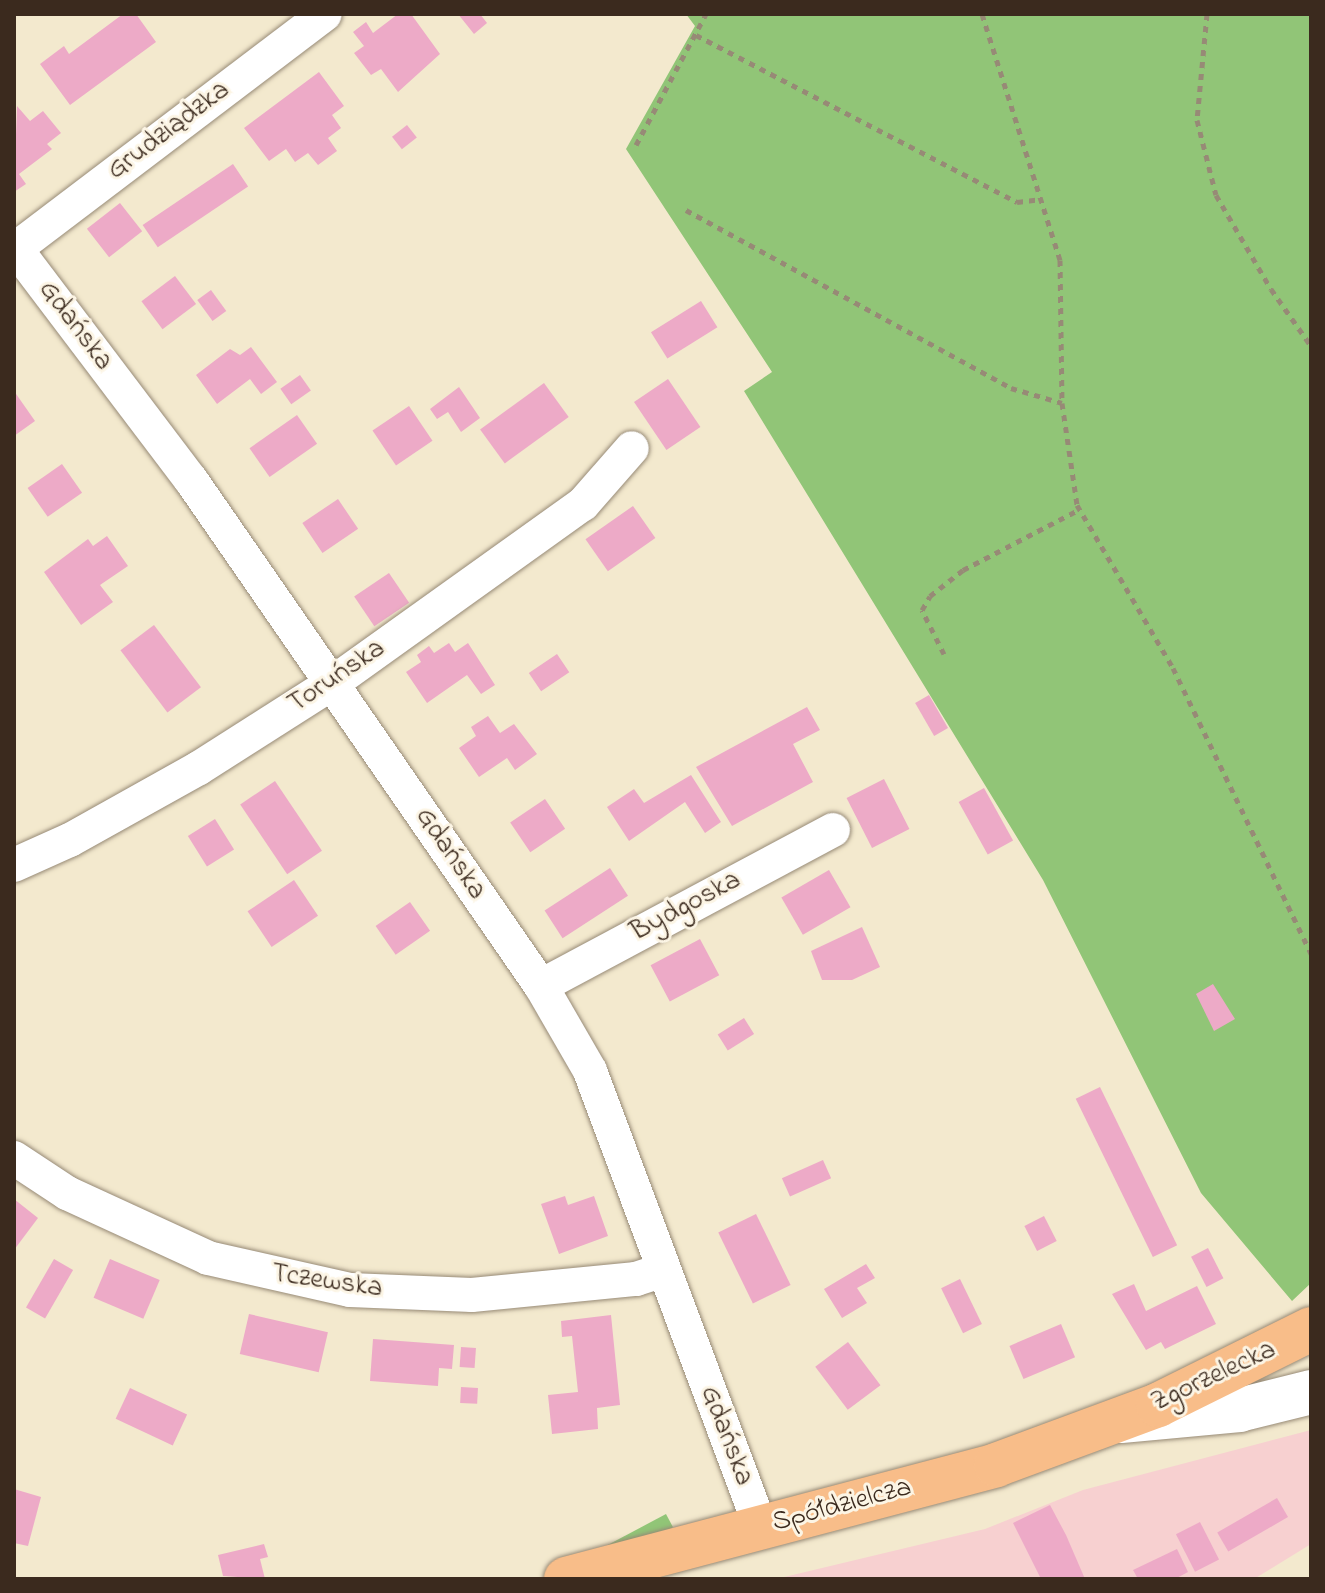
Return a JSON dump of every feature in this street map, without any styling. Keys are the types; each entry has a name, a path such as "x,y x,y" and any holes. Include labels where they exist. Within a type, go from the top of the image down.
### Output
{"main road":[{"name":"Zgorzelecka","path":"1115,1421 1311,1329"},
{"name":"Spółdzielcza","path":"566,1579 996,1465 1115,1421"}],"street":[{"name":"Grudziądzka","path":"15,249 325,14"},
{"name":"Gdańska","path":"15,249 191,480 334,682 541,986 590,1071 761,1528"},
{"name":"Toruńska","path":"14,865 199,768 334,682 583,504 632,448"},
{"name":"Bydgoska","path":"541,986 833,830"},
{"name":"Tczewska","path":"14,1158 67,1193 208,1258 350,1290 472,1295 636,1279 664,1270"},
{"path":"1115,1421 1212,1414 1311,1392"}],"path":[{"path":"636,145 706,14"},
{"path":"982,14 1042,199 1062,281 1062,403 1080,509 1173,668 1311,954"},
{"path":"1207,14 1197,120 1216,195 1271,289 1311,346"},
{"path":"696,35 1017,202 1042,199"},
{"path":"686,210 1011,388 1062,403"},
{"path":"944,654 922,610 930,596 963,570 1080,509"}],"shaded area":[{"path":"1311,1430 1311,1544 1254,1579 776,1579 985,1529 1083,1490"}],"green space":[{"path":"686,14 1311,14 1311,1283 1292,1301 1201,1193 1043,880 744,391 772,372 626,149 695,26"},
{"path":"666,1514 673,1527 576,1579 544,1579"}],"building":[{"path":"123,14 136,14 156,42 70,105 40,64 64,46 69,54"},
{"path":"398,14 411,14 440,54 398,92 381,69 371,75 354,53 364,46 353,32 366,22 373,33"},
{"path":"458,14 480,14 487,23 474,34"},
{"path":"319,72 344,106 332,115 341,128 328,138 337,151 318,165 308,153 295,162 286,149 269,161 244,128"},
{"path":"17,106 30,121 43,111 61,133 47,144 52,149 19,174 26,184 14,192"},
{"path":"407,125 417,138 402,149 392,137"},
{"path":"233,164 248,186 158,247 143,225"},
{"path":"120,203 142,231 109,257 87,229"},
{"path":"175,276 196,304 163,329 141,301"},
{"path":"211,290 226,311 213,321 197,300"},
{"path":"701,301 717,327 667,359 651,332"},
{"path":"251,347 277,382 261,394 250,379 217,404 196,375 230,349 240,355"},
{"path":"300,375 311,391 291,404 280,389"},
{"path":"668,379 700,427 666,450 634,402"},
{"path":"544,383 569,417 505,463 480,429"},
{"path":"459,387 480,418 461,432 448,412 437,419 430,409"},
{"path":"14,391 35,421 14,436"},
{"path":"409,406 432,441 396,465 373,431"},
{"path":"297,415 317,444 270,477 249,448"},
{"path":"62,464 82,493 48,517 28,488"},
{"path":"338,499 358,529 322,553 302,523"},
{"path":"633,506 655,538 608,571 585,539"},
{"path":"107,536 128,566 100,585 113,602 81,625 44,572 88,539 93,546"},
{"path":"389,573 409,603 374,626 354,596"},
{"path":"154,625 201,687 167,713 120,650"},
{"path":"449,643 455,652 468,643 495,685 481,694 467,675 427,703 406,672 421,662 417,655 429,646 434,653"},
{"path":"557,654 569,672 541,691 529,673"},
{"path":"929,695 948,728 934,736 915,703"},
{"path":"807,707 820,730 793,744 813,782 732,826 696,767"},
{"path":"488,716 500,733 514,724 537,754 515,770 507,758 479,777 459,748 476,736 471,727"},
{"path":"691,775 721,822 705,833 685,802 629,841 607,807 634,789 644,803"},
{"path":"884,779 909,829 872,848 847,798"},
{"path":"275,781 322,851 287,874 240,804"},
{"path":"984,788 1013,840 988,855 959,802"},
{"path":"545,799 565,829 530,852 510,822"},
{"path":"215,819 234,850 207,866 188,836"},
{"path":"610,868 628,896 563,938 545,910"},
{"path":"829,870 850,907 803,935 781,898"},
{"path":"294,880 318,916 272,947 248,911"},
{"path":"410,902 430,931 396,955 376,926"},
{"path":"862,927 880,967 852,980 822,980 811,951"},
{"path":"700,939 719,975 670,1001 651,965"},
{"path":"1213,984 1235,1019 1214,1031 1196,994"},
{"path":"744,1018 754,1034 728,1051 718,1034"},
{"path":"1100,1087 1177,1245 1153,1257 1076,1099"},
{"path":"823,1160 831,1178 790,1197 782,1178"},
{"path":"565,1196 568,1205 594,1196 608,1236 559,1254 541,1204"},
{"path":"14,1199 38,1218 14,1250"},
{"path":"756,1214 791,1285 753,1303 718,1232"},
{"path":"1044,1216 1057,1241 1037,1251 1024,1226"},
{"path":"1208,1248 1223,1278 1207,1287 1191,1257"},
{"path":"54,1259 73,1270 45,1318 26,1307"},
{"path":"110,1259 160,1280 143,1319 94,1298"},
{"path":"866,1264 875,1278 857,1288 867,1303 842,1318 824,1289"},
{"path":"960,1279 982,1324 963,1333 941,1288"},
{"path":"1134,1284 1146,1311 1197,1286 1216,1324 1165,1349 1161,1342 1146,1350 1112,1294"},
{"path":"249,1314 328,1332 319,1372 240,1354"},
{"path":"611,1315 620,1405 597,1408 598,1429 552,1434 548,1395 578,1392 572,1336 562,1337 561,1321"},
{"path":"1061,1324 1075,1357 1024,1379 1009,1346"},
{"path":"373,1339 454,1345 452,1369 439,1368 438,1386 370,1381"},
{"path":"848,1342 880,1385 848,1410 815,1367"},
{"path":"461,1347 476,1348 475,1368 460,1367"},
{"path":"461,1387 478,1388 477,1404 460,1403"},
{"path":"130,1388 187,1415 173,1445 116,1419"},
{"path":"14,1489 41,1497 28,1546 14,1543"},
{"path":"1277,1498 1288,1517 1228,1552 1217,1532"},
{"path":"1050,1505 1085,1579 1041,1579 1013,1523"},
{"path":"1200,1522 1219,1559 1195,1572 1176,1534"},
{"path":"264,1544 268,1557 260,1559 265,1579 223,1576 218,1555"},
{"path":"1177,1549 1188,1572 1175,1579 1138,1579 1133,1570"}]}
